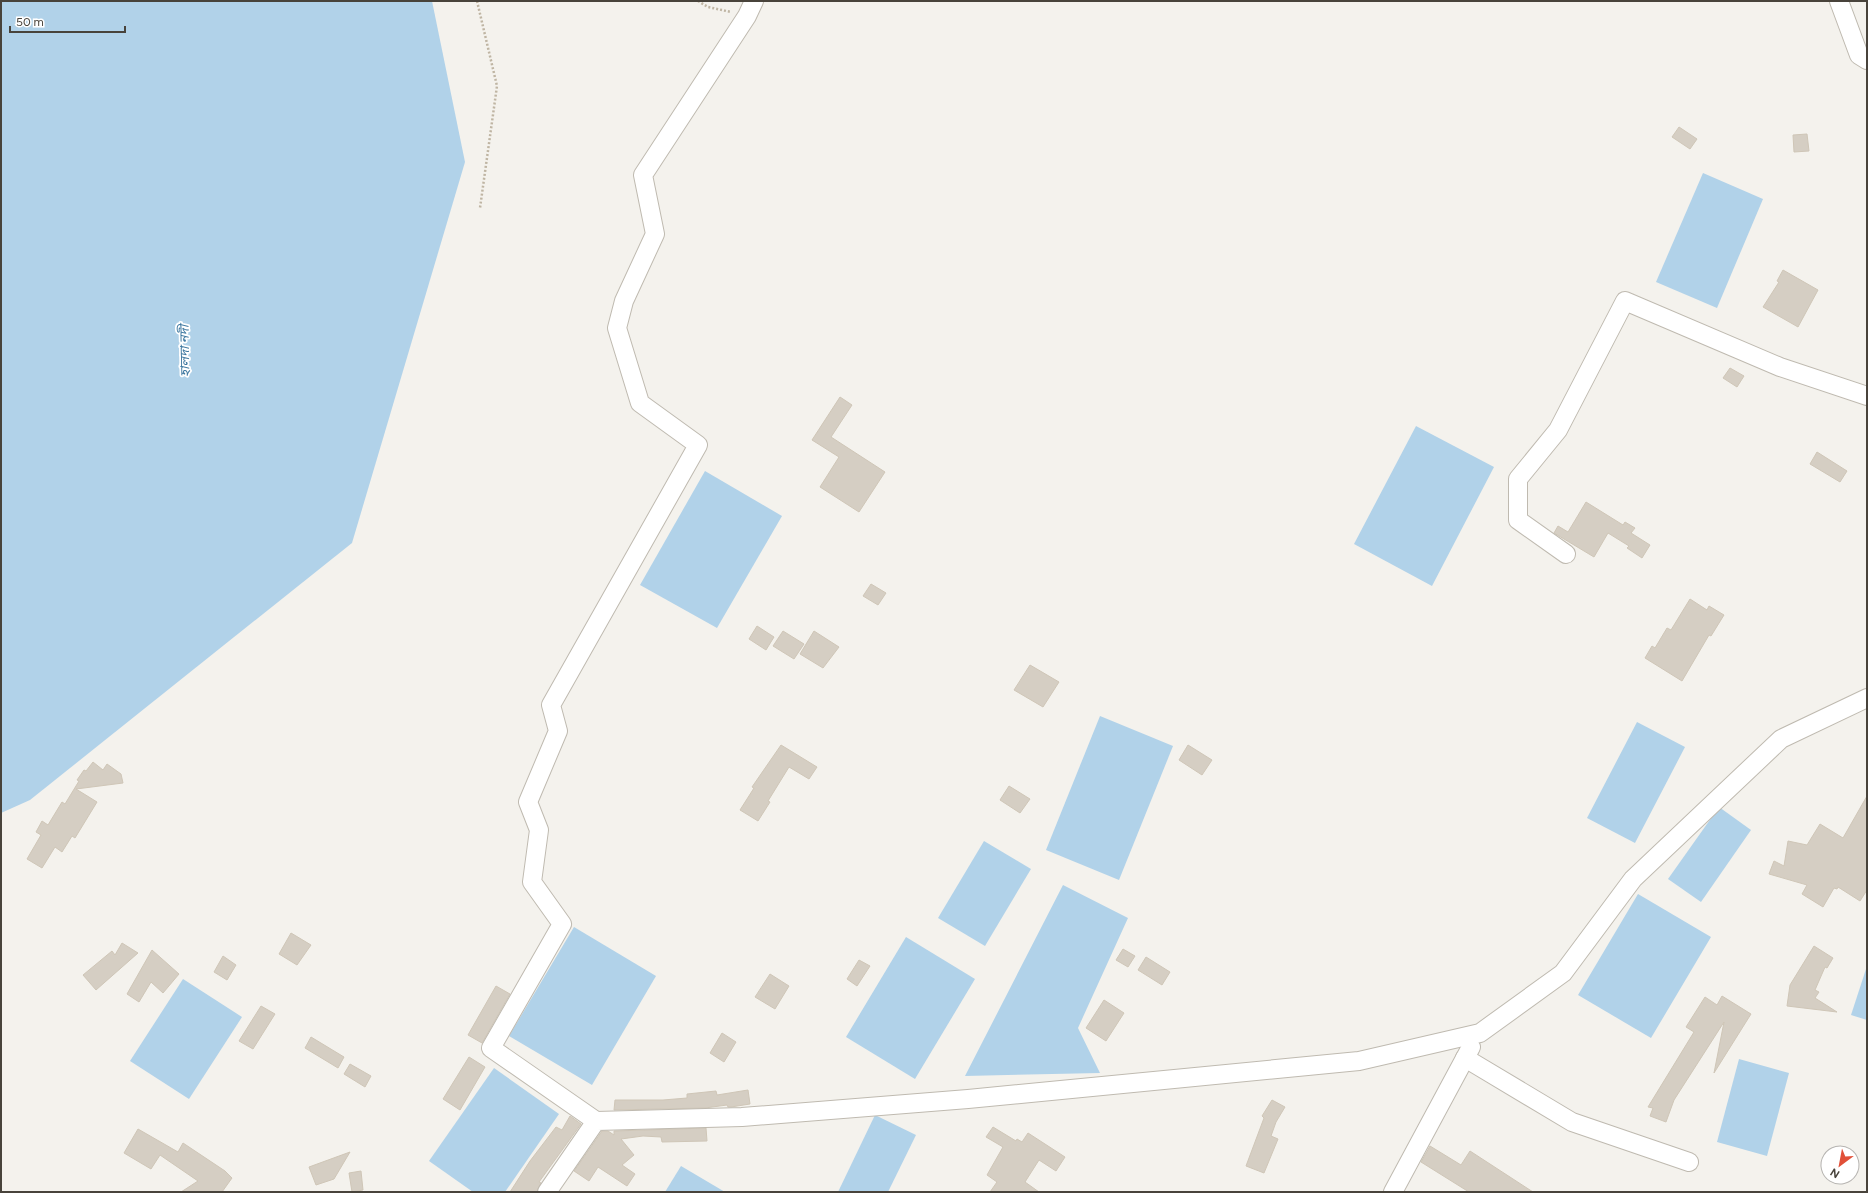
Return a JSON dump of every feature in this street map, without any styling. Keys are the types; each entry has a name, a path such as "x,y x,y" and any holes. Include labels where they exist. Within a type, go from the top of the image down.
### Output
{"street":[{"path":"1839,1 1864,55"},
{"path":"751,8 643,175 655,234 624,301 617,328 640,403 698,445 551,705 558,731 528,802 539,830 532,882 562,924 491,1048 596,1121 758,1116 968,1099 1351,1061 1480,1033"},
{"path":"1566,554 1518,520 1518,479 1558,430 1626,301 1780,367 1867,396"},
{"path":"1392,1192 1480,1033 1563,972 1633,879 1781,739 1867,698"},
{"path":"1465,1058 1572,1122 1689,1162"},
{"path":"547,1192 596,1121"}],"path":[{"path":"477,1 498,86 480,208"},
{"path":"698,1 708,7 751,8"}],"water":[{"name":"হালদা নদী","path":"1,1 432,1 465,162 352,543 30,800 1,813"},
{"path":"1703,173 1763,199 1717,308 1656,282"},
{"path":"1416,426 1494,467 1432,586 1354,544"},
{"path":"705,471 782,516 717,628 640,585"},
{"path":"1100,716 1173,746 1119,880 1046,850"},
{"path":"1637,722 1685,747 1635,843 1587,818"},
{"path":"1719,807 1751,830 1701,902 1668,879"},
{"path":"984,841 1031,869 985,946 938,918"},
{"path":"1063,885 1128,918 1078,1028 1100,1073 965,1076"},
{"path":"1638,894 1711,937 1651,1038 1578,995"},
{"path":"574,927 656,976 592,1085 509,1036"},
{"path":"906,937 975,979 915,1079 846,1037"},
{"path":"1867,966 1867,1020 1851,1015"},
{"path":"183,979 242,1017 189,1099 130,1061"},
{"path":"1739,1059 1789,1073 1767,1156 1717,1142"},
{"path":"494,1068 559,1114 505,1192 473,1192 429,1161"},
{"path":"875,1115 916,1135 888,1192 838,1192"},
{"path":"681,1166 725,1192 665,1192"}],"building":[{"path":"1679,127 1697,139 1690,149 1672,137"},
{"path":"1807,134 1809,151 1794,152 1793,135"},
{"path":"1783,270 1818,290 1798,327 1763,307 1779,282 1777,281"},
{"path":"1730,368 1744,376 1737,387 1723,378"},
{"path":"840,397 852,405 831,437 885,472 859,512 820,487 839,457 812,440"},
{"path":"1817,452 1847,471 1840,482 1810,464"},
{"path":"1586,502 1623,525 1625,522 1635,528 1631,533 1650,545 1642,558 1627,548 1629,546 1608,533 1594,557 1554,533 1558,526 1568,532"},
{"path":"871,584 886,593 878,605 863,596"},
{"path":"1690,599 1707,610 1709,606 1724,615 1711,636 1709,635 1682,681 1645,658 1652,646 1655,648 1667,628 1671,630"},
{"path":"757,626 774,637 766,650 749,639"},
{"path":"783,631 804,644 794,659 773,646"},
{"path":"814,631 839,647 823,668 800,654"},
{"path":"1030,665 1059,682 1043,707 1014,690"},
{"path":"781,745 817,767 809,779 789,767 768,801 770,802 758,821 740,810 754,788 752,787"},
{"path":"1188,745 1212,760 1202,775 1179,760"},
{"path":"93,762 103,770 107,764 121,774 123,783 76,789 97,802 75,838 72,836 62,852 55,847 42,868 27,859 41,835 36,832 42,821 48,825 62,802 65,804 79,781 77,780 84,770 86,771"},
{"path":"1009,786 1030,799 1020,813 1000,800"},
{"path":"1867,796 1867,890 1860,901 1838,887 1837,889 1834,888 1823,907 1802,894 1807,885 1769,874 1774,861 1784,866 1788,841 1807,845 1820,824 1843,838"},
{"path":"291,933 311,945 297,965 279,954"},
{"path":"122,943 138,953 96,990 83,975 112,951 115,955"},
{"path":"1814,946 1833,958 1827,968 1825,967 1815,990 1819,992 1815,998 1837,1012 1787,1006 1790,985"},
{"path":"1123,949 1135,956 1128,967 1116,960"},
{"path":"152,950 179,974 163,993 151,982 139,1002 127,994"},
{"path":"223,956 236,965 227,980 214,972"},
{"path":"1146,957 1170,972 1162,985 1138,970"},
{"path":"859,960 870,966 857,986 847,979"},
{"path":"770,974 789,986 775,1009 755,997"},
{"path":"496,986 510,994 482,1043 468,1035"},
{"path":"1722,996 1751,1014 1714,1073 1724,1022 1674,1100 1666,1122 1650,1116 1653,1108 1648,1107 1694,1032 1686,1027 1705,997 1717,1005"},
{"path":"1104,1000 1124,1013 1106,1041 1086,1028"},
{"path":"261,1006 275,1014 253,1049 239,1041"},
{"path":"722,1033 736,1042 724,1062 710,1053"},
{"path":"311,1037 344,1057 338,1068 305,1048"},
{"path":"469,1057 485,1067 460,1110 443,1099"},
{"path":"350,1064 371,1076 365,1087 344,1074"},
{"path":"748,1090 750,1104 731,1107 728,1107 727,1105 705,1108 614,1110 615,1100 663,1100 687,1098 687,1094 716,1091 717,1095"},
{"path":"1272,1100 1285,1107 1276,1122 1271,1136 1278,1139 1264,1173 1246,1166 1264,1118 1262,1116"},
{"path":"570,1116 581,1124 539,1182 541,1183 537,1192 510,1192 530,1161 556,1127 562,1130"},
{"path":"993,1127 1016,1141 1017,1139 1022,1142 1028,1133 1065,1157 1056,1171 1039,1160 1025,1182 1039,1192 990,1192 997,1182 987,1175 1003,1147 986,1137"},
{"path":"706,1128 707,1141 662,1142 661,1137 643,1136 621,1139 634,1155 622,1165 635,1174 627,1186 598,1167 589,1181 574,1171 602,1131 608,1131 614,1135 614,1131"},
{"path":"138,1129 178,1152 183,1143 225,1171 232,1178 222,1192 181,1192 198,1181 160,1155 151,1169 124,1153"},
{"path":"1430,1146 1461,1165 1470,1151 1533,1192 1469,1192 1421,1162"},
{"path":"350,1152 334,1179 316,1185 309,1167"},
{"path":"361,1171 363,1190 352,1192 349,1173"}]}
